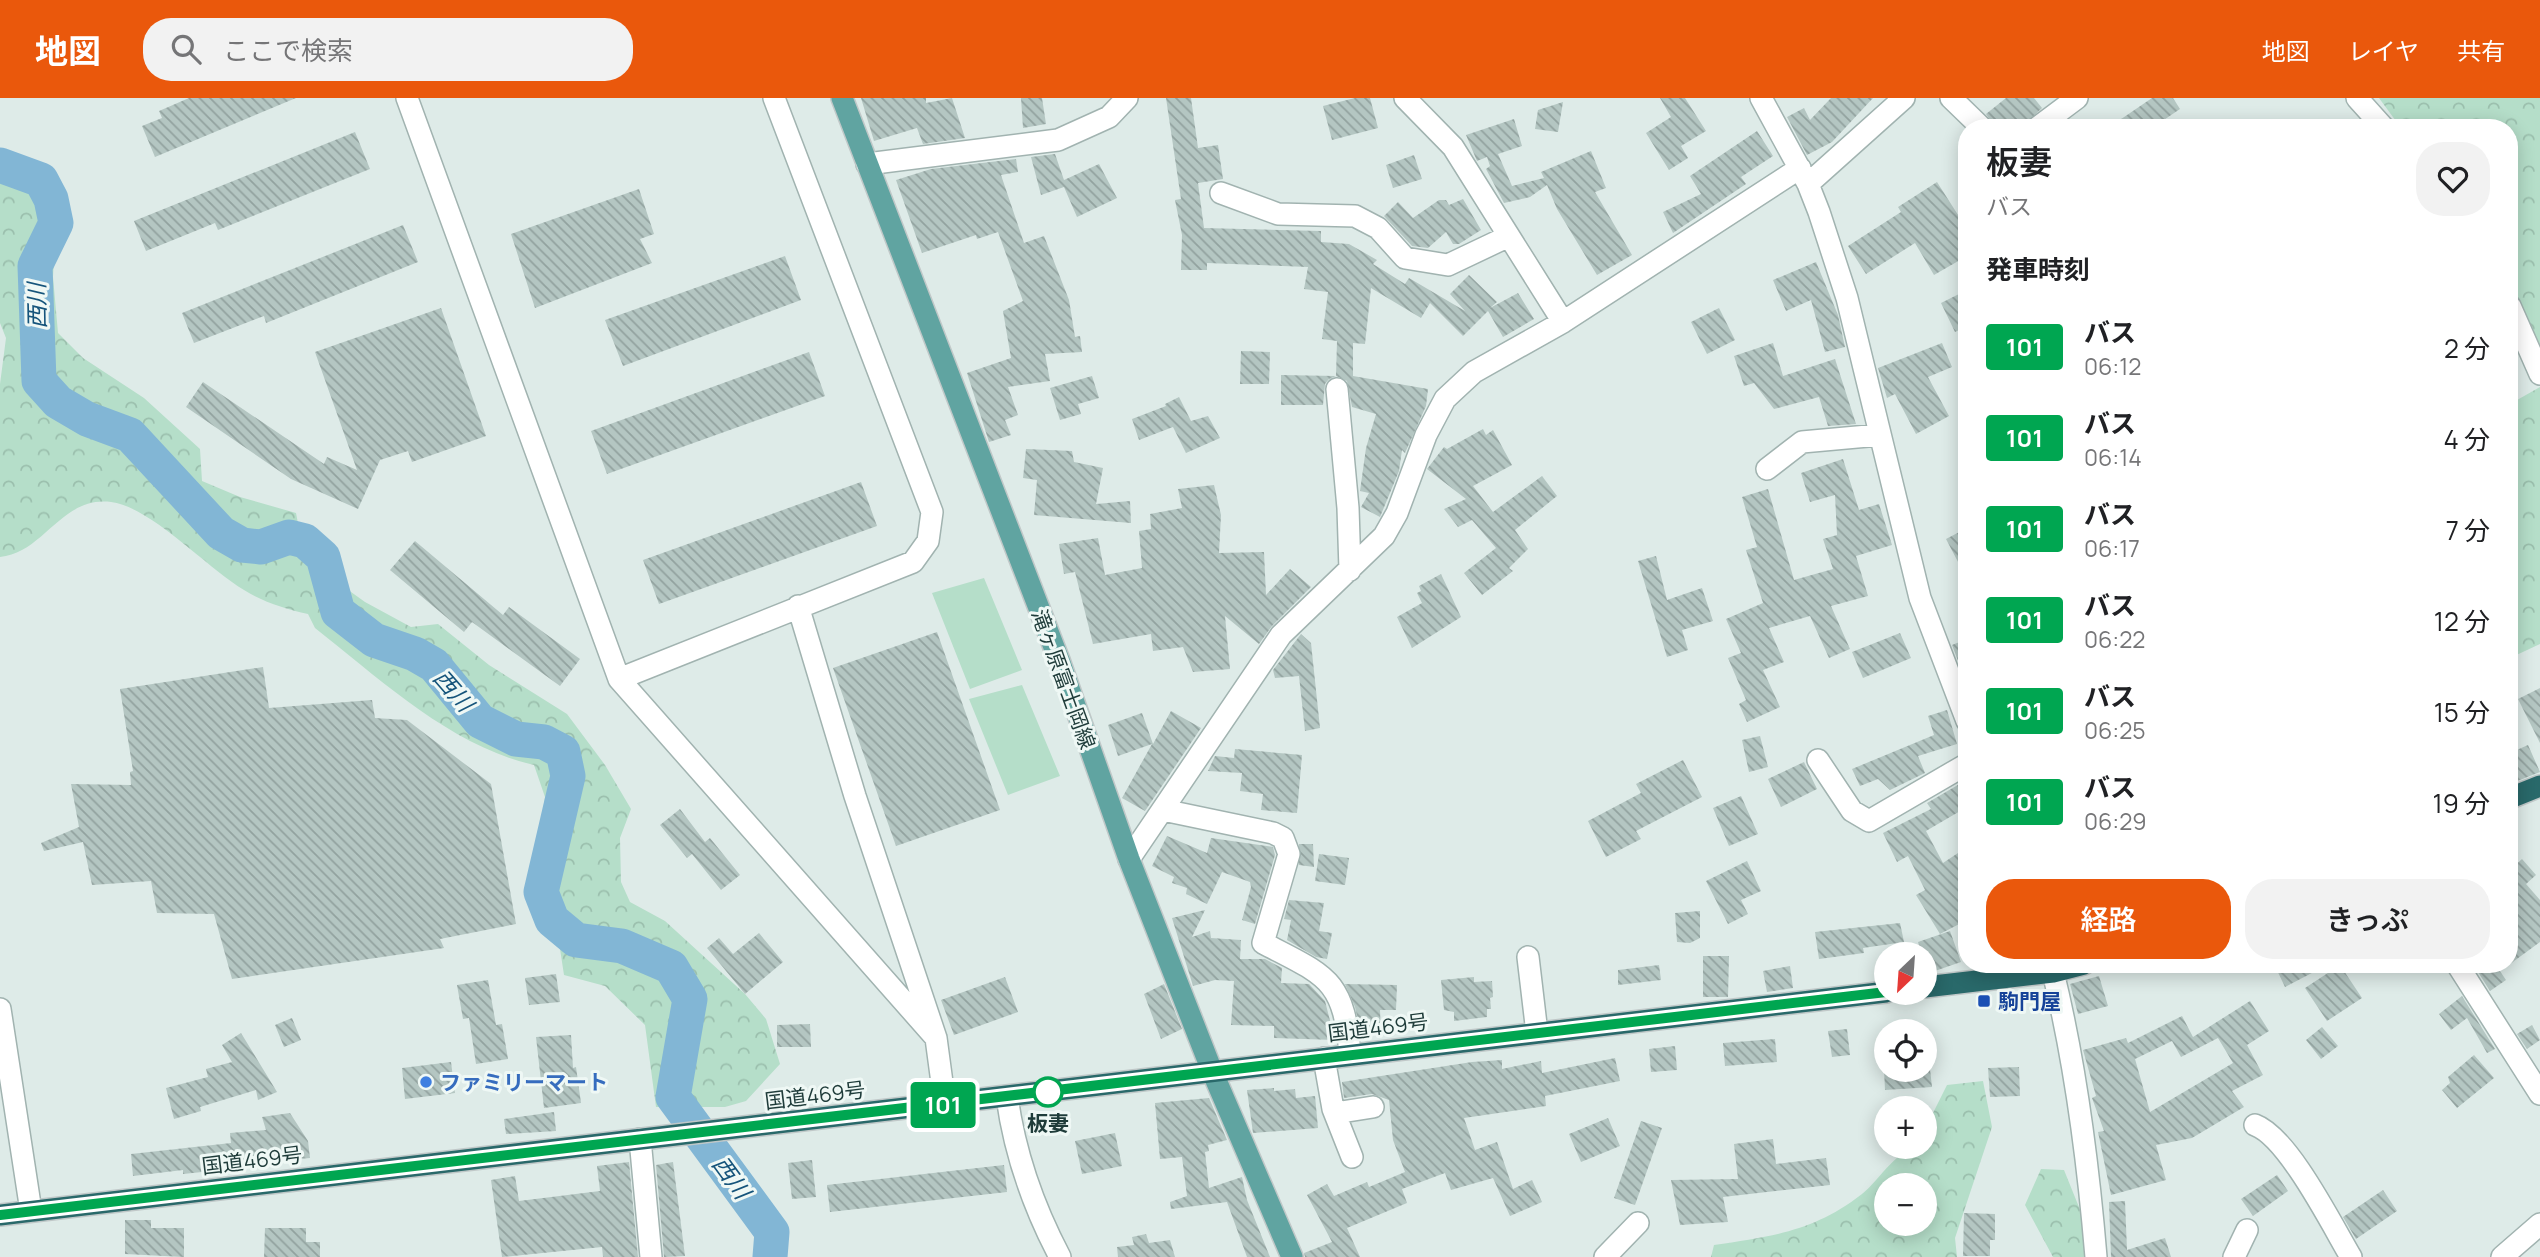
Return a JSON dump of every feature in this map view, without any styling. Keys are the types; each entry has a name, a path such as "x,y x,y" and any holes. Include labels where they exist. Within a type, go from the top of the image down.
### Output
{"highway":[{"path":"2518,795 2540,786"},
{"path":"1937,985 2026,973"},
{"name":"国道469号","path":"0,1215 1874,993"}],"main road":[{"name":"滝ヶ原富士岡線","path":"842,98 1059,660 1129,859 1212,1071 1292,1257"}],"street":[{"path":"407,98 620,679 936,1038"},
{"path":"620,679 664,664 798,606 913,562 928,541 932,512 774,98"},
{"path":"867,164 1058,140 1109,117 1126,98"},
{"path":"1405,98 1453,146 1563,321"},
{"path":"1761,98 1804,176 1847,298 1920,598 1958,697"},
{"path":"1129,859 1281,635 1384,536 1397,513 1426,435 1445,399 1474,372 1804,176 1904,98"},
{"path":"1951,98 1973,119"},
{"path":"2049,119 2077,98"},
{"path":"2357,98 2376,119"},
{"path":"1221,193 1278,214 1355,216 1378,228 1405,258 1448,265 1509,236"},
{"path":"2518,324 2540,374"},
{"path":"1337,389 1348,508 1350,570"},
{"path":"1767,469 1802,442 1879,435"},
{"path":"798,606 855,796 936,1038 945,1104"},
{"path":"1818,760 1852,811 1869,821 1958,769"},
{"path":"1163,810 1273,833 1283,838 1289,854 1263,943 1323,975 1332,984 1345,1010 1350,1055"},
{"path":"1528,957 1537,1033"},
{"path":"2069,973 2063,1013 2089,1168 2096,1257"},
{"path":"2463,973 2540,1094"},
{"path":"0,1009 31,1212"},
{"path":"1324,1058 1335,1113 1352,1157"},
{"path":"1007,1097 1014,1145 1039,1218 1060,1257"},
{"path":"1335,1113 1374,1107"},
{"path":"2255,1125 2267,1129 2290,1157 2351,1257"},
{"path":"640,1139 651,1257"},
{"path":"1605,1257 1638,1223"},
{"path":"2502,1257 2540,1224"},
{"path":"2234,1257 2248,1230"}],"green space":[{"path":"2379,98 2540,98 2540,353 2518,308 2518,119 2394,119"},
{"path":"0,159 42,170 56,223 53,277 58,333 83,358 144,398 200,449 202,481 240,497 296,513 305,559 365,602 411,627 438,624 489,665 567,714 605,765 631,809 620,838 621,882 630,902 665,921 745,994 766,1019 780,1064 746,1101 725,1107 656,1107 645,1025 605,986 564,975 541,825 545,797 534,765 503,756 446,727 391,689 315,628 308,614 275,605 244,590 161,526 127,506 94,502 79,508 29,546 0,557 0,384 6,338 0,323"},
{"path":"2540,387 2540,644 2518,654 2518,399"},
{"path":"984,578 1022,670 970,689 932,593"},
{"path":"1022,685 1060,776 1008,795 969,699"},
{"path":"1983,1081 1992,1127 1955,1238 1957,1257 1711,1257 1714,1245 1773,1235 1826,1217 1862,1194 1874,1182 1874,1236 1937,1236 1937,1173 1882,1173 1896,1159 1937,1159 1937,1105 1947,1085"},
{"path":"2041,1169 2064,1170 2085,1222 2087,1257 2053,1257 2025,1205"}],"building":[{"path":"189,98 296,98 155,157 142,126 162,118 159,111"},
{"path":"861,98 926,98 926,103 952,98 965,138 923,144 917,128 874,141"},
{"path":"1021,98 1042,98 1046,124 1023,128"},
{"path":"1166,98 1191,98 1198,148 1218,145 1223,179 1198,183 1204,228 1321,231 1321,242 1349,244 1377,260 1373,264 1405,284 1409,278 1465,311 1450,294 1469,275 1497,302 1490,308 1518,293 1534,319 1503,337 1488,311 1463,336 1430,303 1421,318 1371,288 1365,344 1353,343 1353,376 1428,389 1426,406 1405,453 1402,450 1399,471 1380,517 1361,507 1369,493 1360,491 1366,448 1376,414 1352,407 1347,381 1336,376 1337,341 1322,339 1328,292 1304,289 1308,267 1207,263 1207,270 1181,270 1182,235 1175,200 1181,199"},
{"path":"1355,98 1370,98 1378,128 1332,140 1323,106"},
{"path":"1660,98 1685,98 1706,131 1681,146 1688,158 1669,170 1646,133 1671,117"},
{"path":"1831,98 1873,98 1832,142 1807,155 1787,117 1804,108 1810,120"},
{"path":"2006,98 2034,98 2042,108 2030,119 1990,119 1986,114"},
{"path":"2152,98 2173,98 2180,109 2165,119 2121,119"},
{"path":"1563,102 1558,132 1535,129 1538,110"},
{"path":"1514,119 1522,146 1498,154 1512,186 1544,178 1541,172 1591,151 1606,188 1595,192 1632,255 1597,275 1557,209 1547,185 1530,197 1504,203 1486,169 1490,166 1487,157 1477,161 1466,135"},
{"path":"1757,131 1773,156 1741,177 1746,184 1673,233 1663,212 1701,194 1690,176"},
{"path":"355,132 370,169 218,230 215,223 146,251 134,221"},
{"path":"1055,154 1064,180 1099,164 1117,198 1077,217 1064,187 1041,195 1031,157"},
{"path":"1414,155 1422,179 1393,188 1386,165"},
{"path":"1016,159 1018,172 1001,175 1024,243 1044,236 1069,300 1075,337 1080,336 1082,352 1045,354 1050,381 1008,387 1018,415 1005,420 1011,435 989,442 967,373 1011,358 1003,311 1023,301 998,232 977,239 976,235 922,253 896,180 931,169"},
{"path":"1937,182 1958,215 1958,261 1934,275 1915,243 1866,274 1848,246 1901,212 1898,207"},
{"path":"639,189 654,234 640,239 652,263 535,308 511,234"},
{"path":"1463,199 1481,230 1459,244 1453,244 1446,232 1428,248 1412,246 1384,216 1398,202 1413,218 1439,200 1446,200 1449,205"},
{"path":"403,225 418,262 266,323 264,316 194,343 182,313"},
{"path":"785,256 801,300 623,366 605,320"},
{"path":"1816,262 1838,315 1845,347 1825,352 1811,300 1786,311 1773,280"},
{"path":"1958,294 1958,330 1955,332 1941,303"},
{"path":"441,308 486,436 412,462 408,451 380,460 358,509 291,479 186,407 203,382 324,464 327,457 357,470 315,352"},
{"path":"1719,308 1735,340 1707,354 1691,322"},
{"path":"1773,343 1783,376 1835,359 1856,424 1828,426 1819,397 1774,409 1754,383 1744,386 1734,356"},
{"path":"1942,343 1952,367 1928,377 1949,416 1916,434 1895,394 1887,398 1878,368"},
{"path":"1241,351 1270,352 1269,384 1240,384"},
{"path":"809,352 825,396 607,474 591,431"},
{"path":"1281,375 1336,376 1325,384 1323,405 1281,405"},
{"path":"1092,376 1099,398 1078,404 1081,414 1060,420 1050,388"},
{"path":"1179,397 1191,421 1208,416 1220,438 1186,453 1173,427 1139,440 1132,419 1166,406 1165,404"},
{"path":"1483,429 1486,435 1493,430 1512,465 1473,486 1493,512 1542,476 1557,496 1515,530 1528,549 1509,568 1513,571 1482,595 1464,573 1496,548 1472,520 1458,527 1444,509 1466,499 1427,469 1444,447 1447,449"},
{"path":"1026,449 1072,451 1074,462 1103,468 1096,504 1130,501 1131,523 1034,515 1037,480 1023,478"},
{"path":"1843,459 1859,510 1879,504 1892,545 1856,556 1868,596 1831,606 1850,649 1829,658 1810,616 1769,628 1784,662 1763,670 1780,707 1747,722 1739,704 1746,700 1728,658 1741,653 1726,619 1763,603 1746,550 1757,547 1742,497 1768,489 1794,580 1833,569 1823,539 1837,535 1835,495 1810,502 1801,473"},
{"path":"861,482 877,526 659,604 643,560"},
{"path":"1214,485 1221,515 1219,553 1264,552 1266,595 1290,569 1311,587 1272,626 1259,644 1225,616 1230,669 1193,672 1183,647 1153,651 1151,634 1093,644 1075,572 1064,574 1059,544 1098,538 1105,575 1142,568 1139,531 1151,529 1150,514 1182,508 1178,489"},
{"path":"1958,533 1958,562 1946,539"},
{"path":"415,541 503,615 509,607 580,659 560,686 472,622 464,632 390,570"},
{"path":"1656,556 1667,600 1702,588 1713,621 1682,630 1688,650 1667,657 1638,561"},
{"path":"1441,574 1461,617 1412,648 1397,617 1422,603 1417,593 1421,591 1419,586"},
{"path":"937,632 1000,810 896,846 833,668"},
{"path":"1900,633 1911,658 1863,678 1852,652"},
{"path":"1301,634 1311,643 1320,728 1305,731 1299,676 1275,678 1273,670"},
{"path":"1958,643 1958,661 1952,645"},
{"path":"263,667 269,708 372,700 375,718 407,720 491,784 516,924 440,939 444,948 232,979 214,914 157,913 151,881 92,885 83,842 44,851 41,843 79,827 71,784 131,785 130,772 133,771 120,689"},
{"path":"2540,688 2540,743 2518,699"},
{"path":"1947,710 1957,744 1918,756 1925,773 1890,790 1878,779 1860,786 1852,769 1934,735 1928,716"},
{"path":"1171,711 1201,728 1145,811 1122,798 1152,744 1118,756 1108,725 1142,713 1153,744"},
{"path":"1760,736 1768,767 1749,772 1742,740"},
{"path":"2528,745 2540,772 2518,781 2518,749"},
{"path":"1235,749 1302,755 1297,813 1261,810 1263,794 1240,791 1242,773 1208,771 1215,756 1234,758"},
{"path":"1683,760 1702,797 1636,831 1641,839 1606,857 1588,821 1641,793 1636,784"},
{"path":"1804,762 1817,789 1781,807 1768,779"},
{"path":"1958,785 1958,812 1926,831 1943,863 1958,853 1958,925 1940,934 1916,895 1925,890 1908,856 1897,862 1883,833 1931,809 1927,803"},
{"path":"1741,796 1758,834 1729,846 1713,808"},
{"path":"680,809 705,842 710,838 740,875 721,890 692,854 687,858 660,825"},
{"path":"1167,836 1207,853 1211,838 1273,847 1275,855 1255,924 1242,920 1250,882 1222,872 1207,904 1186,894 1187,888 1172,883 1174,877 1152,866"},
{"path":"1299,844 1313,844 1314,867 1299,865"},
{"path":"1319,854 1349,858 1345,885 1315,881"},
{"path":"2522,859 2536,875 2526,884 2540,900 2540,942 2518,958 2518,863"},
{"path":"1747,861 1761,891 1741,900 1748,914 1728,924 1706,881"},
{"path":"1289,900 1324,903 1319,931 1332,933 1327,959 1316,957 1287,940 1291,920 1284,919"},
{"path":"1205,910 1192,937 1210,931 1211,938 1241,940 1240,959 1265,959 1282,968 1281,983 1309,984 1325,1001 1335,1040 1274,1038 1274,1026 1231,1025 1234,981 1215,980 1193,986 1172,918"},
{"path":"1700,911 1700,938 1690,943 1677,942 1675,913"},
{"path":"1900,923 1904,942 1874,942 1874,946 1863,948 1864,953 1819,959 1815,932"},
{"path":"1950,931 1958,954 1958,963 1937,970 1937,942 1918,942"},
{"path":"759,933 783,962 745,994 707,948 719,938 733,954"},
{"path":"1703,956 1729,956 1728,997 1703,997"},
{"path":"1659,965 1661,980 1618,985 1618,970"},
{"path":"1790,966 1793,988 1767,992 1763,971"},
{"path":"2278,973 2312,973 2285,987"},
{"path":"2328,973 2345,973 2362,998 2327,1021 2305,988"},
{"path":"2479,973 2501,973 2506,980 2490,991"},
{"path":"556,974 560,1002 529,1005 525,978"},
{"path":"2099,976 2108,1006 2078,1014 2070,984"},
{"path":"1005,977 1018,1012 954,1035 941,1000"},
{"path":"1474,977 1474,982 1492,981 1491,1009 1487,1009 1487,1017 1454,1021 1454,1012 1444,1010 1441,980"},
{"path":"488,980 496,1025 502,1024 508,1059 476,1064 469,1018 463,1019 457,985"},
{"path":"1164,984 1182,1029 1161,1039 1144,994"},
{"path":"1345,984 1397,985 1396,1010 1380,1010 1381,1034 1361,1035 1355,1007"},
{"path":"2462,996 2495,1049 2487,1053 2467,1018 2451,1030 2439,1014"},
{"path":"2250,1001 2269,1031 2247,1045 2263,1075 2232,1091 2244,1107 2192,1138 2156,1145 2166,1180 2111,1195 2098,1132 2104,1131 2092,1098 2096,1096 2083,1050 2126,1038 2128,1043 2182,1016 2193,1037","holes":["2218,1038 2233,1063 2150,1112 2135,1059 2172,1041 2181,1057"]},
{"path":"292,1018 301,1040 284,1047 275,1025"},
{"path":"810,1024 811,1047 777,1047 777,1025"},
{"path":"2532,1025 2540,1040 2527,1049 2517,1034"},
{"path":"2322,1027 2338,1046 2321,1059 2306,1040"},
{"path":"1847,1029 1850,1055 1832,1057 1828,1031"},
{"path":"241,1033 277,1092 258,1100 256,1090 200,1107 201,1111 174,1119 166,1088 208,1077 206,1069 232,1062 222,1045"},
{"path":"571,1035 573,1068 576,1067 581,1103 544,1108 536,1037"},
{"path":"1775,1039 1777,1062 1725,1066 1723,1043"},
{"path":"1675,1046 1677,1070 1651,1072 1649,1049"},
{"path":"2474,1055 2494,1078 2457,1108 2442,1090 2450,1083 2448,1077"},
{"path":"1615,1058 1620,1081 1545,1096 1546,1106 1464,1118 1475,1150 1497,1142 1513,1189 1532,1180 1542,1202 1510,1216 1493,1178 1451,1190 1445,1173 1402,1189 1407,1203 1347,1228 1360,1257 1305,1257 1304,1253 1332,1242 1307,1195 1327,1184 1334,1196 1367,1182 1369,1187 1405,1172 1393,1140 1389,1100 1372,1094 1344,1098 1342,1082 1472,1062 1502,1060 1502,1069 1541,1061 1542,1073"},
{"path":"451,1062 455,1093 405,1099 402,1068"},
{"path":"2019,1067 2020,1096 1990,1097 1988,1068"},
{"path":"1885,1082 1931,1082 1932,1087 1885,1090"},
{"path":"1274,1088 1274,1091 1295,1089 1296,1098 1315,1096 1318,1128 1253,1133 1247,1090"},
{"path":"1209,1098 1227,1140 1208,1145 1209,1151 1205,1152 1209,1188 1242,1177 1247,1200 1270,1257 1247,1257 1227,1202 1171,1209 1170,1202 1187,1196 1182,1157 1160,1159 1155,1103"},
{"path":"554,1112 556,1131 506,1134 504,1119"},
{"path":"290,1113 308,1141 310,1158 221,1166 221,1170 183,1174 183,1170 133,1176 131,1154 231,1143 230,1133 266,1130 262,1117"},
{"path":"1608,1118 1620,1146 1581,1162 1569,1134"},
{"path":"1641,1121 1662,1128 1635,1205 1614,1198"},
{"path":"1115,1133 1122,1166 1082,1174 1075,1141"},
{"path":"1773,1139 1776,1164 1826,1158 1830,1185 1723,1197 1728,1222 1680,1225 1671,1180 1738,1179 1734,1144"},
{"path":"812,1160 816,1197 792,1199 788,1163"},
{"path":"629,1162 638,1257 603,1257 602,1247 502,1257 491,1180 515,1176 519,1201 600,1191 597,1166"},
{"path":"673,1162 685,1256 664,1257 656,1165"},
{"path":"1004,1165 1007,1192 830,1212 827,1185"},
{"path":"2277,1175 2288,1191 2253,1216 2241,1199"},
{"path":"2383,1190 2397,1211 2356,1239 2343,1217"},
{"path":"2125,1201 2127,1250 2165,1238 2171,1257 2111,1257 2109,1202"},
{"path":"1964,1213 1995,1214 1995,1240 1990,1240 1990,1256 1963,1256"},
{"path":"125,1220 151,1220 151,1228 184,1228 184,1257 125,1254"},
{"path":"265,1228 306,1228 306,1242 320,1242 320,1257 264,1257"},
{"path":"1146,1234 1149,1243 1170,1240 1175,1257 1118,1257 1117,1247 1134,1245 1132,1237"}],"waterway":[{"name":"西川","path":"0,165 41,180 51,199 56,223 35,266 39,381 58,402 87,419 130,435 221,533 242,545 261,547 289,537 305,541 323,557 338,612 374,640 415,654 434,665 480,721 516,739 544,742 563,752 568,776 541,892 552,920 576,940 622,946 671,967 690,999 673,1097 772,1232 770,1257"}],"bus line":[{"name":"101","path":"0,1215 1874,993"}],"place":[{"name":"駒門屋","path":"1984,1001"},
{"name":"ファミリーマート","path":"426,1082"},
{"name":"板妻","path":"1048,1092"}]}
